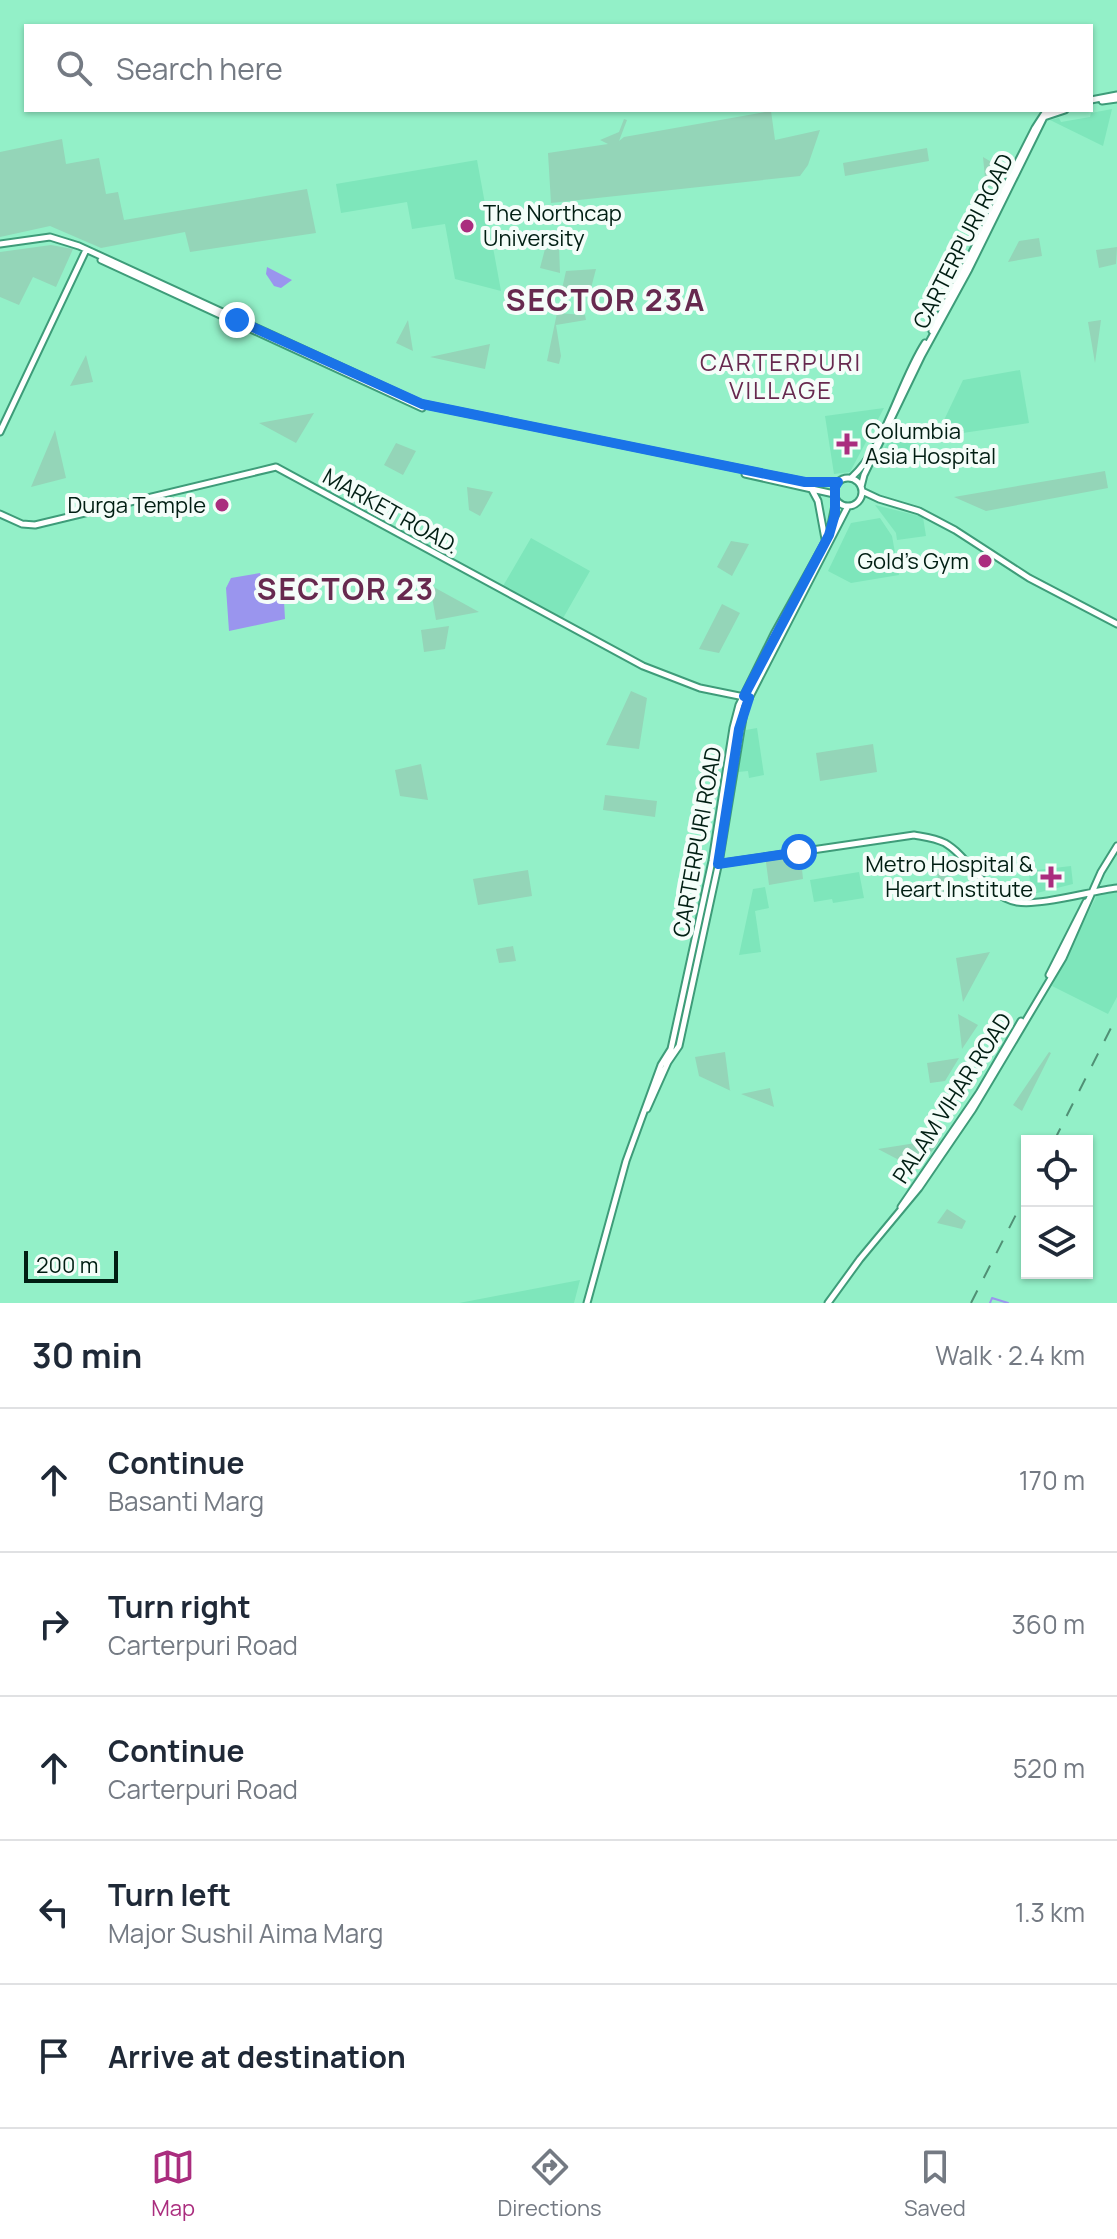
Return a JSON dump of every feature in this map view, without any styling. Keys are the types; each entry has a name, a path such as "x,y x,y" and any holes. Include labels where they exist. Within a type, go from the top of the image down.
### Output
{"street":[{"path":"1093,101 1117,97"},
{"name":"CARTERPURI ROAD","path":"851,478 872,452 918,353 1045,112"},
{"name":"CARTERPURI ROAD","path":"862,489 864,475 922,355 981,246 1044,117 1059,112"},
{"path":"0,246 50,237 422,404 805,482 838,482 851,478 879,499 919,511 955,530 1029,578 1117,624"},
{"path":"86,251 415,406 811,488 835,497 848,506 861,499 879,499"},
{"path":"0,432 86,251"},
{"name":"MARKET ROAD.","path":"0,514 22,524 35,525 276,467 643,666 700,688 746,697"},
{"path":"835,497 838,482"},
{"path":"811,488 818,501 824,543"},
{"path":"861,499 862,489"},
{"name":"CARTERPURI ROAD","path":"587,1303 626,1161 646,1109 679,1046 746,697 824,543 832,523 835,497"},
{"name":"CARTERPURI ROAD","path":"746,697 848,506"},
{"path":"715,864 914,835 949,847 992,889 1014,902 1117,888"},
{"name":"PALAM VIHAR ROAD","path":"828,1303 850,1271 919,1188 996,1072 1063,958 1106,863 1117,846"}],"shaded area":[{"path":"1112,109 1103,146 1050,120 1059,118 1061,122 1090,117 1091,113"},
{"path":"765,112 771,112 775,140 820,130 808,165 800,176 551,203 548,153 608,144 600,140 619,132 624,119 627,120 619,141 624,137"},
{"path":"62,139 66,164 99,158 106,194 118,192 124,220 307,189 316,233 190,252 185,232 101,248 50,226 0,237 0,152"},
{"path":"927,148 929,161 845,176 843,163"},
{"path":"983,157 1005,170 996,187 986,188"},
{"name":"The Northcap University","path":"477,160 501,291 455,279 445,224 412,229 407,202 341,213 336,184"},
{"path":"1039,238 1042,256 1008,262 1019,241"},
{"path":"51,245 73,249 56,287 33,277 19,305 0,297 0,252"},
{"path":"559,247 560,273 540,268 545,249"},
{"path":"1117,247 1116,264 1099,268 1096,250"},
{"path":"267,267 292,280 281,288 274,286 266,274"},
{"path":"596,269 590,292 562,289 566,271"},
{"path":"557,313 585,315 586,320 556,325 561,356 559,364 547,361"},
{"path":"408,320 413,351 396,343"},
{"path":"1101,320 1095,363 1088,322"},
{"path":"490,344 485,369 430,357"},
{"path":"86,355 93,382 70,386"},
{"path":"1020,370 1029,423 936,437 963,380"},
{"name":"Columbia Asia Hospital","path":"884,408 850,472 834,474 825,416"},
{"path":"314,413 296,443 259,423"},
{"path":"55,430 66,478 31,487"},
{"path":"893,433 926,448 893,454 894,460 876,463"},
{"path":"396,443 416,451 403,475 384,465"},
{"path":"1105,471 1108,488 986,511 954,497"},
{"path":"467,487 493,492 480,516 469,510"},
{"path":"875,505 923,517 926,536 897,540 896,533"},
{"path":"880,518 892,536 899,575 851,583 828,571 851,523"},
{"path":"531,538 590,571 562,620 503,586"},
{"path":"731,541 749,544 732,576 717,567"},
{"path":"260,573 263,583 283,583 285,619 229,631 226,588 231,578"},
{"path":"430,585 479,612 436,620"},
{"path":"722,604 740,613 719,653 699,649"},
{"path":"449,626 445,649 424,652 421,630"},
{"path":"631,691 647,698 639,749 606,745"},
{"path":"757,728 764,775 749,778 748,771 738,772 746,730"},
{"path":"873,744 877,772 820,781 816,753"},
{"path":"421,764 428,800 400,796 395,770"},
{"path":"605,795 657,801 655,817 603,810"},
{"path":"800,850 803,879 769,885 765,855"},
{"name":"Metro Hospital & Heart Institute","path":"1071,866 1073,884 1033,894 1031,889 1024,888 1030,883 1029,871"},
{"path":"936,868 952,880 960,891 941,894"},
{"path":"528,870 532,896 478,905 473,879"},
{"path":"859,872 864,898 833,903 832,899 814,902 810,880"},
{"path":"765,887 769,908 755,911 761,952 739,955 753,889"},
{"path":"1117,892 1117,997 1108,1014 1052,986 1097,895"},
{"path":"513,946 516,961 499,963 496,949"},
{"path":"990,952 963,1002 956,958"},
{"path":"958,1014 978,1025 962,1049"},
{"path":"725,1052 730,1091 699,1076 695,1057"},
{"path":"1051,1053 1022,1111 1013,1105"},
{"path":"959,1058 945,1081 930,1083 927,1063"},
{"path":"770,1088 774,1107 741,1094"},
{"path":"941,1139 918,1170 878,1149"},
{"path":"947,1209 966,1221 962,1229 937,1223"},
{"path":"580,1280 574,1303 459,1303"}],"waterway":[{"path":"990,1303 992,1298 1008,1303"}],"railway":[{"path":"1057,1135 1117,1016"},
{"path":"971,1303 1021,1205"}],"place":[{"name":"The Northcap University","path":"467,226"},
{"name":"Columbia Asia Hospital","path":"847,444"},
{"name":"Durga Temple","path":"222,505"},
{"name":"Gold's Gym","path":"985,561"},
{"name":"Metro Hospital & Heart Institute","path":"1051,877"}],"district":[{"name":"SECTOR 23A","path":"606,301"},
{"name":"CARTERPURI VILLAGE","path":"781,377"},
{"name":"SECTOR 23","path":"346,590"}],"route":[{"path":"237,320 422,404 805,482 838,482 829,535 774,634 744,696 749,698 739,729 718,864 799,852"}]}
